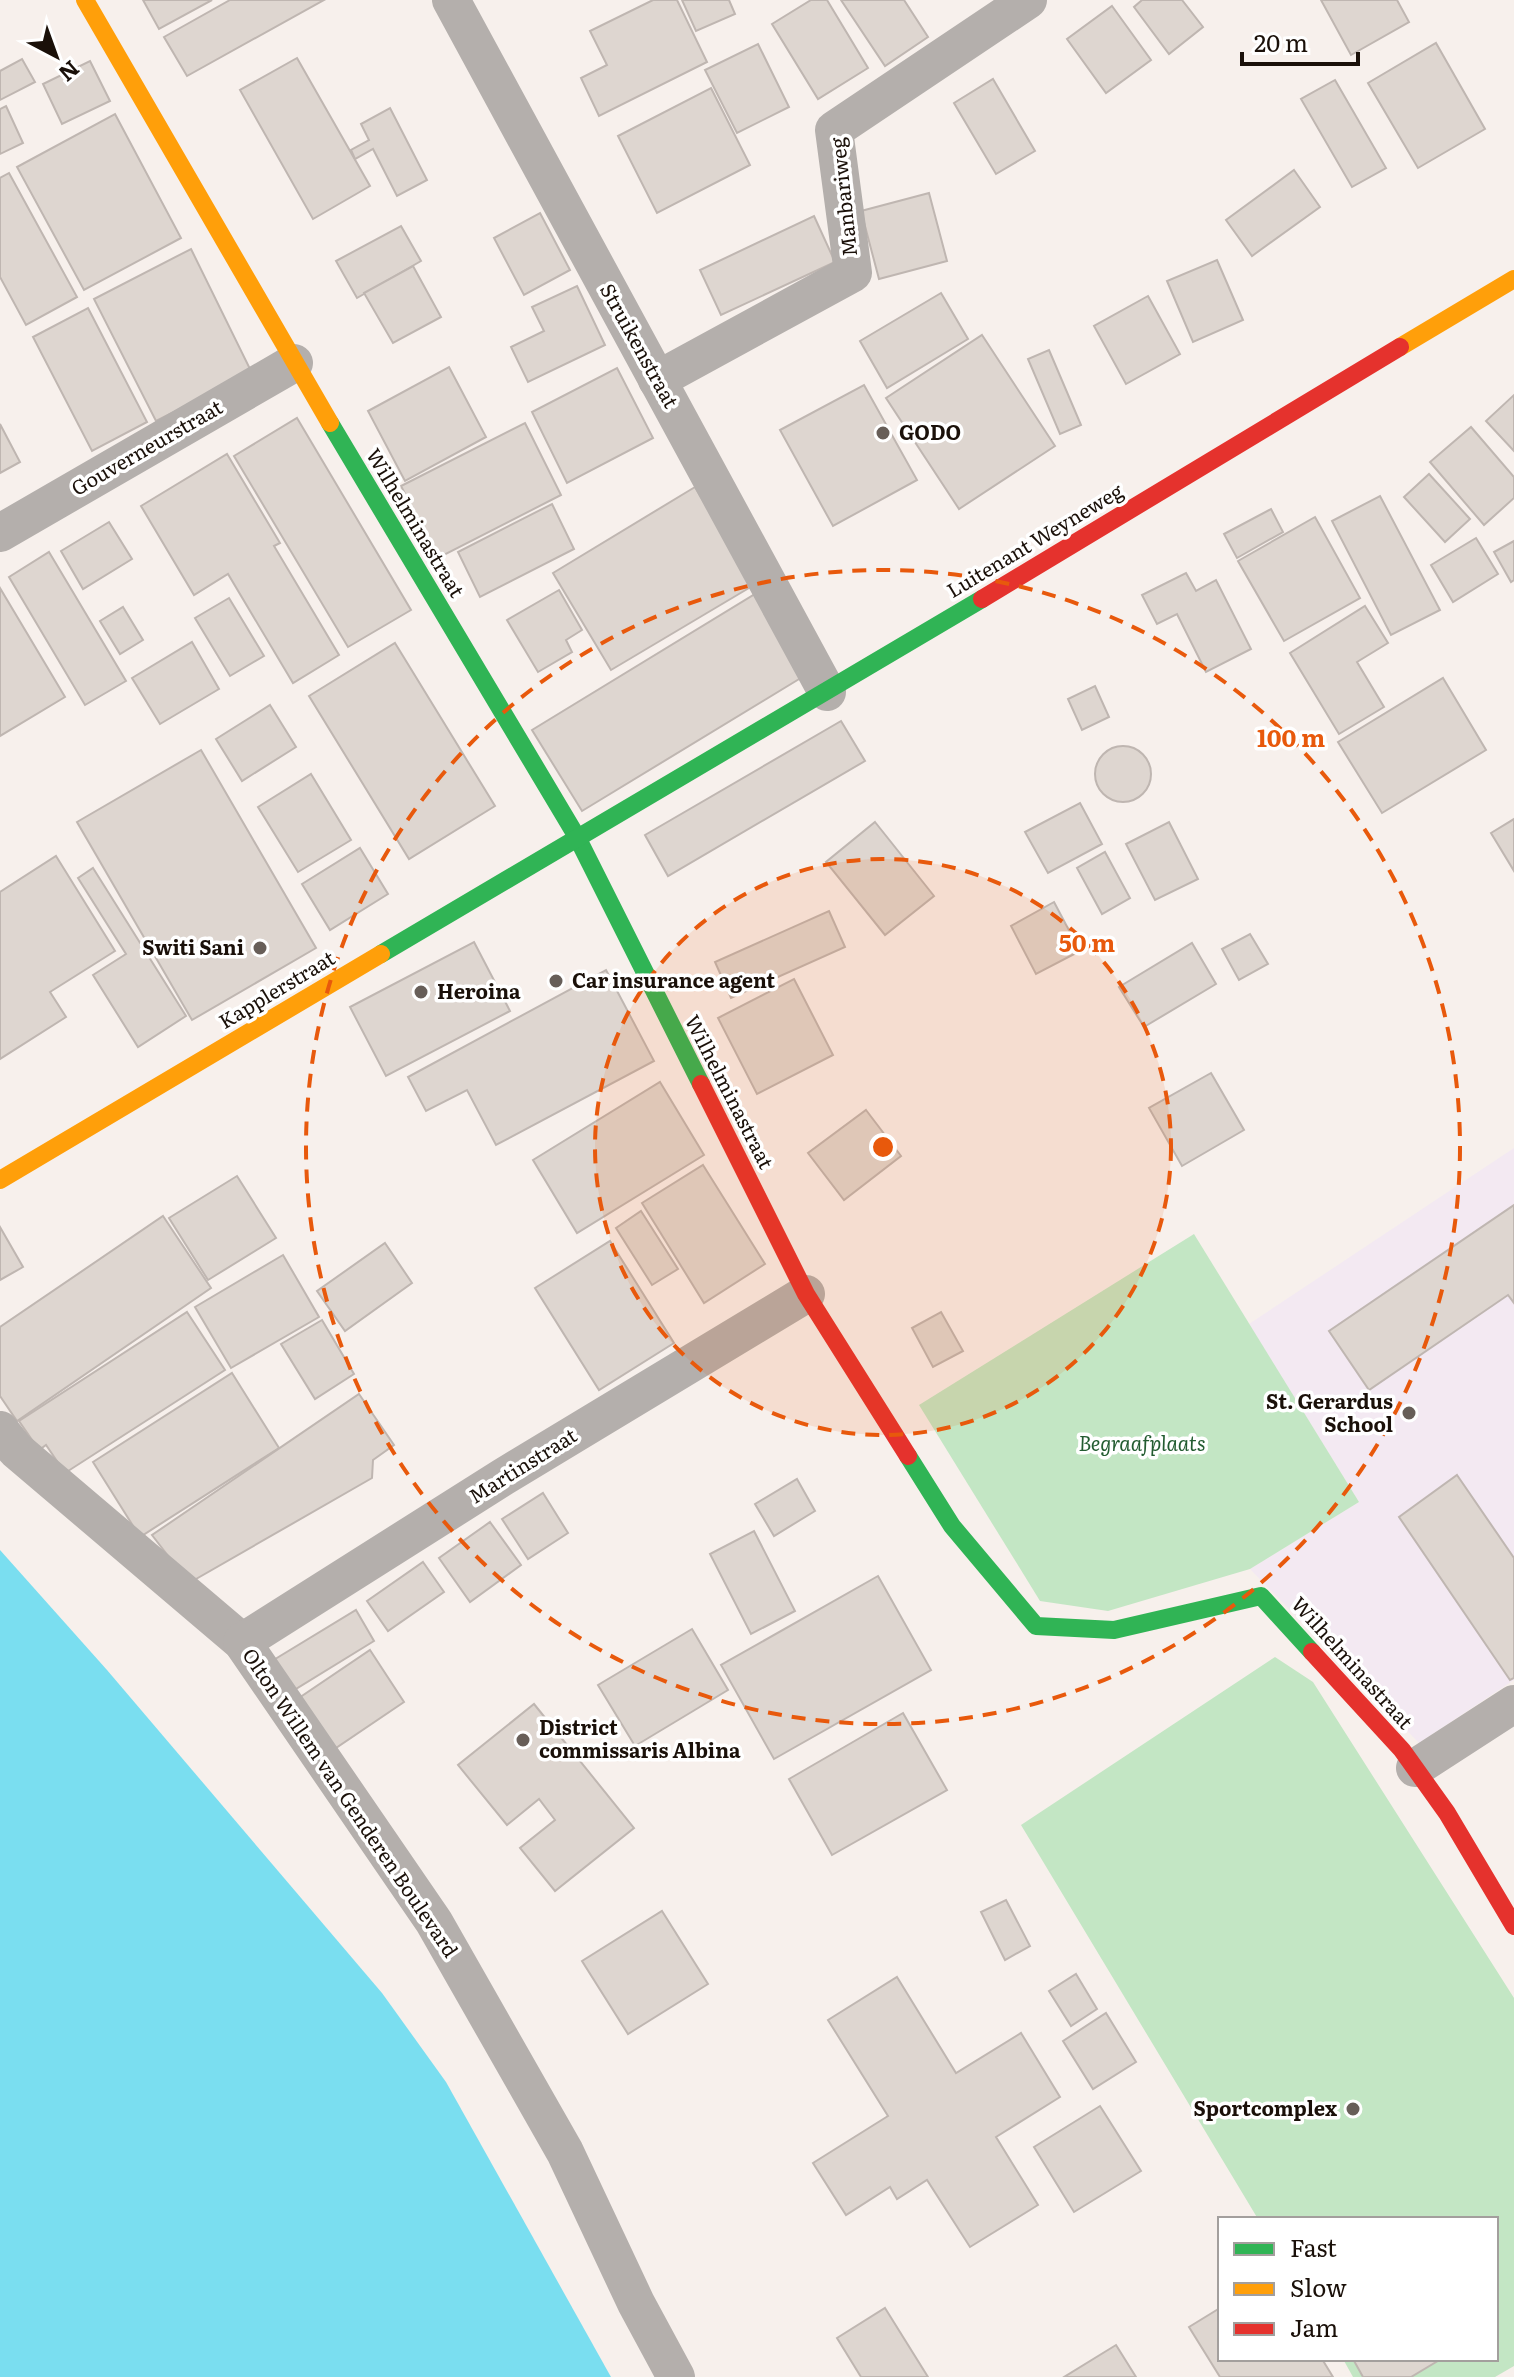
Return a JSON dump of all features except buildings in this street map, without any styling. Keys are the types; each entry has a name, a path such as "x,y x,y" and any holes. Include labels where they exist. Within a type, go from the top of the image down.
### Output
{"street":[{"name":"Wilhelminastraat","path":"85,0 294,363 577,837 806,1294 952,1526 1036,1626 1114,1630 1261,1596 1402,1750 1447,1813 1514,1926"},
{"name":"Struikenstraat","path":"451,0 827,692"},
{"name":"Manbariweg","path":"657,380 853,273 834,130 1028,0"},
{"name":"Luitenant Weyneweg","path":"577,837 827,692 1514,279"},
{"name":"Gouverneurstraat","path":"0,533 294,363"},
{"name":"Kapplerstraat","path":"0,1180 577,837"},
{"name":"Martinstraat","path":"242,1642 503,1477 806,1294"},
{"name":"Olton Willem van Genderen Boulevard","path":"0,1430 16,1450 242,1642 434,1922 565,2152 636,2303 676,2377"},
{"path":"1415,1768 1514,1704"}],"shaded area":[{"name":"St. Gerardus School","path":"1514,1148 1514,1680 1419,1743 1250,1569 1359,1502 1249,1324"}],"green space":[{"name":"Begraafplaats","path":"1194,1234 1359,1502 1250,1569 1108,1611 1040,1601 919,1405"},
{"name":"Sportcomplex","path":"1275,1657 1313,1682 1514,1998 1514,2366 1495,2377 1353,2377 1344,2361 1498,2361 1498,2217 1257,2217 1021,1825"}],"water":[{"path":"0,1550 107,1670 382,1993 446,2082 611,2377 0,2377"}],"traffic: fast":[{"path":"330,423 577,837 701,1084"},
{"path":"381,954 982,599"},
{"path":"908,1456 952,1526 1036,1626 1114,1630 1261,1596 1312,1652"}],"traffic: slow":[{"path":"85,0 330,423"},
{"path":"1400,347 1514,279"},
{"path":"0,1180 381,954"}],"traffic: jam":[{"path":"982,599 1400,347"},
{"path":"701,1084 806,1294 908,1456"},
{"path":"1312,1652 1402,1750 1447,1813 1514,1926"}],"place":[{"name":"GODO","path":"883,433"},
{"name":"Switi Sani","path":"260,948"},
{"name":"Car insurance agent","path":"556,981"},
{"name":"Heroina","path":"421,992"},
{"name":"St. Gerardus School","path":"1409,1413"},
{"name":"District commissaris Albina","path":"523,1740"},
{"name":"Sportcomplex","path":"1353,2109"}]}
